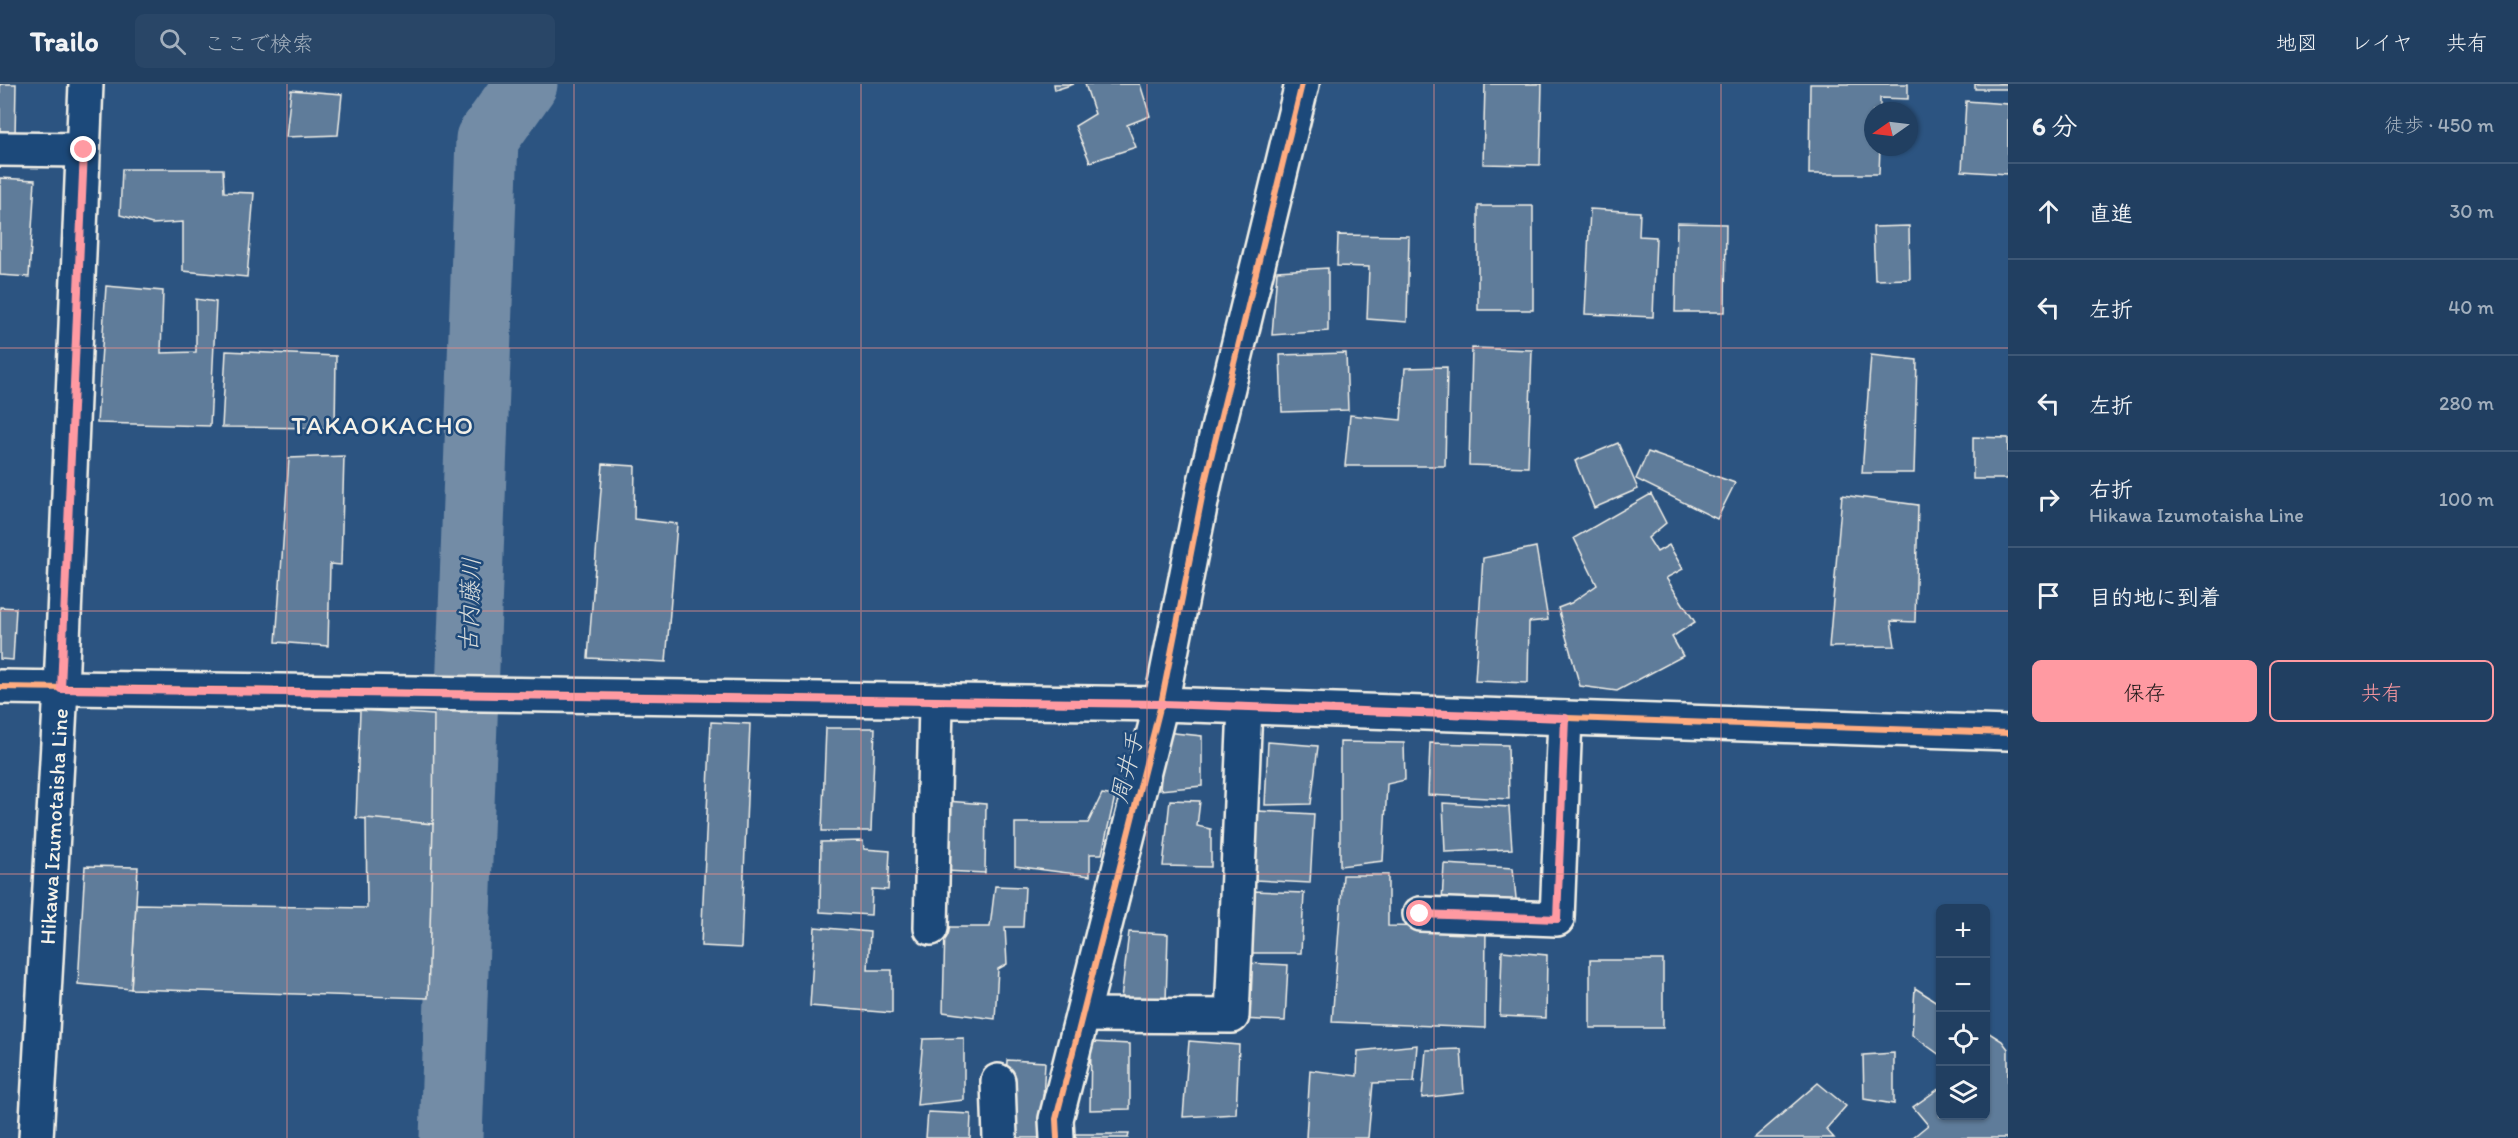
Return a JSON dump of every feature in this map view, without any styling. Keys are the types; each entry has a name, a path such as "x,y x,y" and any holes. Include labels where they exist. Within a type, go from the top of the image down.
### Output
{"street":[{"name":"Hikawa Izumotaisha Line","path":"36,1138 61,689 86,84"},
{"path":"1057,1138 1056,1119 1161,704 1205,482 1302,84"},
{"path":"0,149 84,150"},
{"path":"0,687 936,703 1161,704 2008,733"},
{"path":"931,928 936,703"},
{"path":"1083,1015 1232,1016 1245,707"},
{"path":"1420,914 1557,919 1565,718"},
{"path":"998,1081 1000,1138"}],"building":[{"path":"0,84 16,84 15,137 0,136"},
{"path":"1054,84 1074,84 1055,90"},
{"path":"1085,84 1140,84 1150,116 1127,125 1136,147 1090,162 1075,126 1095,114"},
{"path":"1485,84 1542,84 1540,165 1483,164"},
{"path":"1810,84 1908,84 1908,99 1880,98 1880,102 1864,102 1864,156 1880,156 1879,174 1809,174"},
{"path":"1975,84 2008,84 2008,89 1975,89"},
{"path":"291,90 342,94 338,135 286,137"},
{"path":"1966,101 2008,104 2008,174 1962,171"},
{"path":"122,169 223,169 224,192 254,193 247,277 183,271 183,222 152,224 120,215"},
{"path":"0,178 35,180 29,277 0,275"},
{"path":"1478,206 1533,206 1533,310 1478,310"},
{"path":"1590,209 1640,212 1639,236 1656,237 1653,317 1585,314"},
{"path":"1677,223 1726,224 1725,312 1675,312"},
{"path":"1909,226 1910,279 1875,280 1873,227"},
{"path":"1338,235 1409,236 1407,322 1367,319 1369,267 1337,266"},
{"path":"1328,268 1328,331 1272,335 1277,271"},
{"path":"106,286 163,291 161,353 196,352 196,299 216,302 210,426 97,423"},
{"path":"1472,348 1532,350 1528,467 1469,465"},
{"path":"226,351 336,356 335,428 222,427"},
{"path":"1346,353 1348,410 1282,412 1280,355"},
{"path":"1871,355 1917,360 1914,473 1862,473"},
{"path":"1447,367 1445,466 1345,466 1350,415 1401,420 1405,368"},
{"path":"1973,437 2008,438 2008,479 1973,479"},
{"path":"1618,443 1638,489 1594,508 1575,461"},
{"path":"1648,452 1735,483 1717,519 1636,479"},
{"path":"344,456 341,565 330,564 328,646 276,642 289,458"},
{"path":"603,464 635,466 634,519 677,524 666,662 588,658"},
{"path":"1651,494 1666,523 1648,538 1657,552 1669,545 1683,569 1666,578 1695,622 1672,637 1683,656 1617,691 1580,686 1558,608 1571,603 1597,585 1574,538"},
{"path":"1842,495 1918,505 1915,622 1891,621 1895,646 1829,647"},
{"path":"1536,547 1548,620 1529,622 1528,683 1475,681 1483,558"},
{"path":"0,607 16,608 13,660 0,659"},
{"path":"360,710 434,715 433,824 356,818"},
{"path":"711,722 750,724 741,948 701,946"},
{"path":"826,728 875,728 871,831 822,831"},
{"path":"1165,732 1202,736 1202,786 1160,790"},
{"path":"1268,742 1318,746 1311,804 1265,805"},
{"path":"1340,742 1404,743 1405,780 1387,784 1383,861 1340,866"},
{"path":"1430,743 1508,745 1509,799 1428,795"},
{"path":"1102,794 1115,796 1102,854 1090,854 1090,876 1015,866 1015,823 1088,823"},
{"path":"1170,800 1200,801 1197,826 1211,829 1211,867 1163,866"},
{"path":"946,801 986,804 985,873 945,871"},
{"path":"1443,803 1509,807 1512,849 1445,852"},
{"path":"1258,811 1314,814 1310,883 1255,880"},
{"path":"366,818 433,824 428,998 131,989 136,904 367,908"},
{"path":"863,841 864,849 890,851 888,890 872,889 871,915 820,912 821,842"},
{"path":"1444,864 1513,868 1517,908 1442,902"},
{"path":"85,866 138,867 131,989 78,984"},
{"path":"1343,875 1388,875 1388,926 1486,928 1485,1028 1332,1022"},
{"path":"995,886 1025,887 1023,927 1005,927 1007,964 998,969 995,1019 943,1012 945,927 990,927"},
{"path":"1253,891 1304,893 1301,953 1252,953"},
{"path":"815,927 870,932 868,970 892,970 892,1013 810,1006"},
{"path":"1129,932 1168,934 1166,1001 1121,999"},
{"path":"1502,951 1547,955 1546,1018 1500,1016"},
{"path":"1590,960 1663,960 1663,1028 1590,1028"},
{"path":"1244,963 1288,965 1285,1021 1240,1019"},
{"path":"1915,988 1936,1001 1936,1052 1912,1035"},
{"path":"1990,1034 2002,1041 2008,1049 2008,1138 1912,1138 1928,1125 1913,1107 1936,1091 1936,1120 1990,1120"},
{"path":"964,1038 964,1100 917,1105 923,1039"},
{"path":"1189,1041 1239,1045 1236,1114 1183,1117"},
{"path":"1091,1042 1130,1044 1130,1109 1090,1110"},
{"path":"1417,1045 1414,1082 1373,1083 1368,1138 1306,1138 1310,1070 1357,1076 1358,1051"},
{"path":"1461,1049 1464,1093 1422,1098 1426,1050"},
{"path":"1894,1053 1894,1104 1864,1099 1863,1055"},
{"path":"1007,1060 1045,1062 1041,1138 1004,1138"},
{"path":"1818,1083 1846,1106 1826,1129 1834,1138 1754,1138"},
{"path":"928,1112 971,1114 970,1138 926,1138"},
{"path":"1075,1134 1129,1134 1128,1138 1075,1138"}],"waterway":[{"name":"古内藤川","path":"451,1138 487,139 526,84"}],"cycle path":[{"path":"1057,1138 1056,1119 1161,704 1205,482 1302,84"},
{"path":"0,687 1161,704 2008,733"}],"district":[{"name":"TAKAOKACHO","path":"383,425"}],"route":[{"path":"84,150 61,689 936,703 1161,704 1565,718 1557,919 1420,914"}],"water label":[{"name":"周井手","path":"1127,768"}]}
